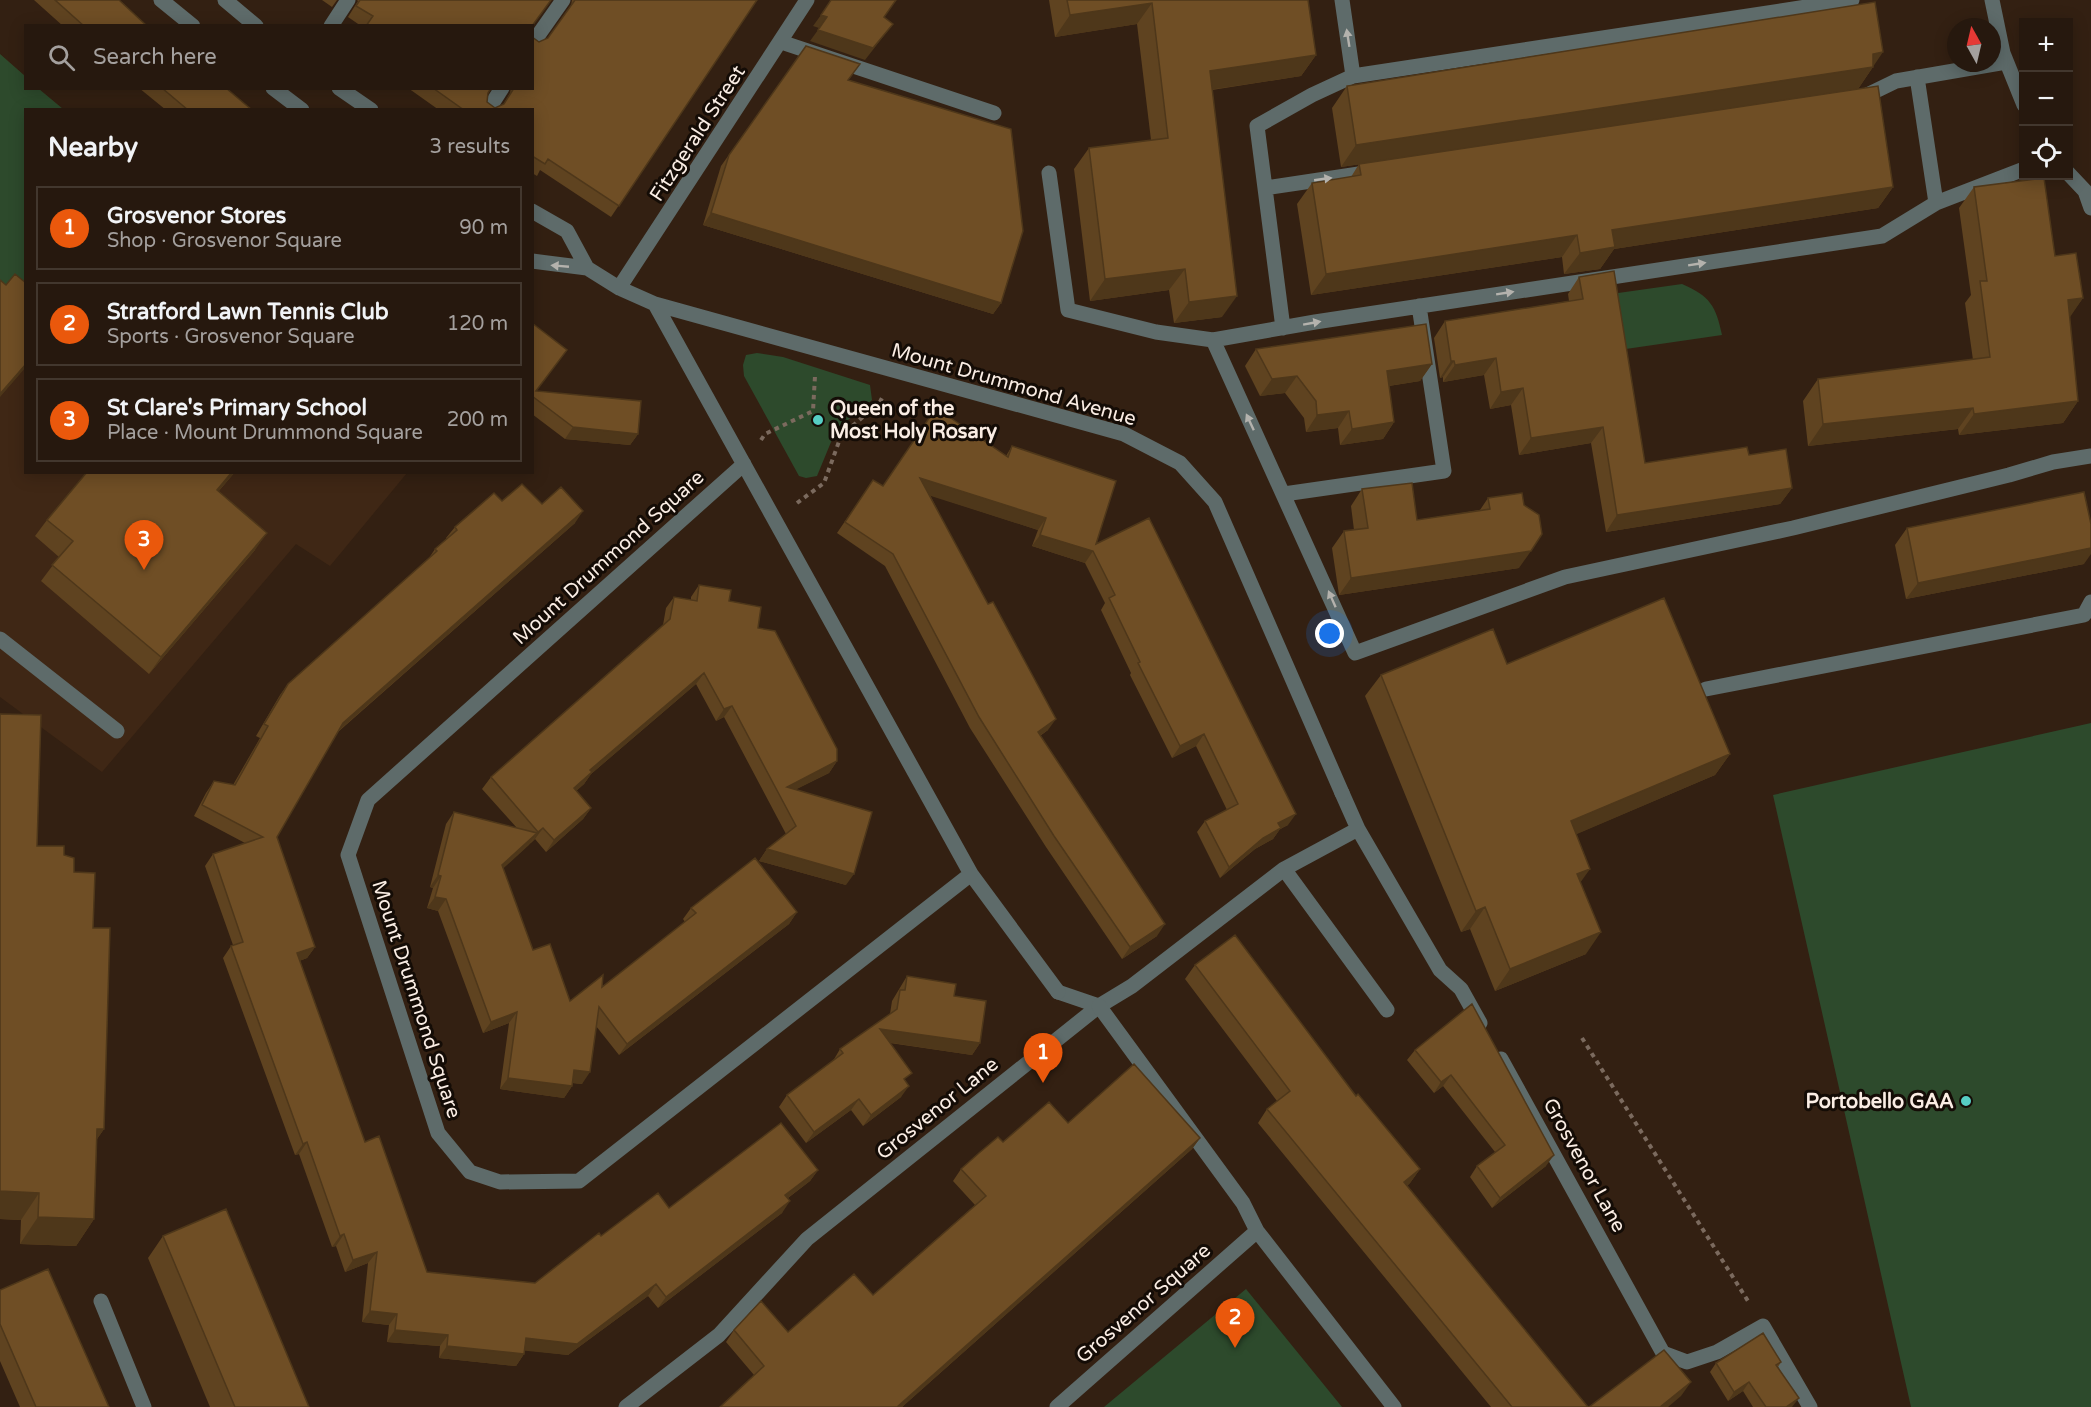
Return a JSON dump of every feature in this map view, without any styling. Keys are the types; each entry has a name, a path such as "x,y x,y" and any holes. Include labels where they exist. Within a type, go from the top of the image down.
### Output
{"street":[{"path":"161,0 191,24"},
{"path":"225,0 254,24"},
{"path":"332,24 348,0"},
{"path":"534,41 562,0"},
{"name":"Fitzgerald Street","path":"619,288 782,42 807,0"},
{"path":"1342,0 1353,76"},
{"path":"1284,328 1257,126 1312,95 1353,76 1852,0"},
{"path":"1992,0 2006,62 2019,93"},
{"path":"782,42 994,113"},
{"path":"1850,100 1862,98 1896,81 2006,62"},
{"path":"1917,77 1936,203"},
{"path":"342,90 368,108"},
{"path":"489,108 501,90"},
{"path":"283,92 300,108"},
{"path":"1265,188 1382,170"},
{"path":"1049,173 1068,310 1156,332 1213,340 1419,306 1882,236 1936,203 2019,171"},
{"path":"2073,178 2085,191 2091,208"},
{"name":"Mount Drummond Avenue","path":"534,212 567,231 587,268"},
{"name":"Mount Drummond Avenue","path":"534,261 587,268 619,288 655,304 1124,434 1180,463 1215,502 1342,793"},
{"path":"655,304 971,874 1058,992 1099,1006 1244,1203 1257,1231 1394,1407"},
{"path":"1284,494 1444,471 1419,306"},
{"path":"1213,340 1355,653 1565,577 1793,528 2009,476 2053,462 2091,456"},
{"name":"Mount Drummond Square","path":"744,464 368,800 348,855 438,1133 470,1172 500,1182 579,1181 971,874"},
{"path":"1706,689 2084,615 2091,602"},
{"path":"0,639 117,731"},
{"name":"Grosvenor Lane","path":"1342,793 1358,829 1440,970 1461,989 1663,1353 1687,1362 1717,1352 1762,1326 1810,1407"},
{"name":"Grosvenor Lane","path":"626,1407 719,1335 807,1239 1099,1006 1132,986 1284,870 1358,829"},
{"path":"1284,870 1387,1010"},
{"name":"Grosvenor Square","path":"1058,1407 1257,1231"},
{"path":"100,1301 144,1407"}],"path":[{"path":"775,519 824,483 841,436 880,402 895,370"},
{"path":"744,464 765,435 813,411 815,375"},
{"path":"1582,1038 1754,1311"}],"shaded area":[{"path":"0,54 24,75 24,90 40,90 62,108 24,108 24,474 406,474 330,566 296,544 102,772 0,697"}],"green space":[{"path":"0,54 24,75 24,90 40,90 62,108 24,108 24,304 0,295"},
{"path":"1682,284 1699,293 1710,303 1717,316 1722,335 1612,351 1604,295"},
{"path":"757,353 783,357 870,385 872,400 836,430 817,476 806,478 799,476 744,376 743,365 746,355"},
{"name":"Portobello GAA","path":"2091,723 2091,1407 1911,1407 1773,795"},
{"path":"1246,1289 1342,1407 1104,1407"}],"building":[{"path":"55,0 119,0 145,24 82,24"},
{"path":"360,0 551,0 533,24 367,24 373,16 356,6"},
{"path":"575,0 757,0 619,206 548,159 545,164 534,157 534,108 495,108 504,104 513,90 534,90 534,38 539,42 548,38"},
{"path":"831,0 896,0 884,17 893,24 873,48 818,30 827,17 821,15"},
{"path":"1067,0 1308,0 1316,55 1210,71 1237,296 1189,302 1185,269 1105,279 1089,148 1168,138 1152,3 1070,15"},
{"path":"1875,2 1883,52 1873,54 1873,67 1356,145 1347,86"},
{"path":"806,46 860,64 848,80 1011,129 1023,231 1001,303 711,213 729,155"},
{"path":"1878,86 1893,187 1612,230 1615,247 1580,253 1577,235 1326,274 1312,183 1361,175 1359,164"},
{"path":"164,90 228,90 250,108 186,108"},
{"path":"436,90 490,90 487,102 495,108 461,108"},
{"path":"2044,180 2055,256 2076,253 2083,298 2068,300 2078,401 1974,414 1973,408 1823,424 1818,379 1990,357 1980,281 1987,281 1974,187"},
{"path":"1614,271 1645,463 1747,447 1749,455 1786,449 1792,488 1617,515 1603,427 1531,438 1523,388 1501,392 1496,358 1455,365 1454,361 1451,361 1445,321 1583,299 1579,277"},
{"path":"15,274 24,281 24,366 0,394 0,280 6,285"},
{"path":"1426,324 1432,364 1387,371 1394,422 1352,429 1349,411 1317,415 1316,401 1297,376 1272,379 1256,349"},
{"path":"534,325 567,350 536,391 641,401 638,434 573,427 534,398"},
{"path":"936,408 1008,457 1012,446 1116,481 1096,544 1149,518 1296,814 1278,823 1281,828 1263,838 1229,867 1205,821 1238,804 1204,734 1180,746 1138,663 1140,662 1109,598 1115,595 1093,551 1040,535 1046,518 920,478 988,604 993,602 1056,719 1038,732 1165,924 1130,947 1054,836 979,717 893,554 845,522 873,480 883,486"},
{"path":"85,474 230,474 217,490 267,533 161,657 52,565 73,541 47,520"},
{"path":"1412,483 1417,520 1490,509 1488,498 1522,493 1524,505 1539,515 1542,534 1531,551 1351,578 1344,531 1368,528 1362,489"},
{"path":"522,484 542,504 561,487 583,511 343,723 277,837 315,947 297,953 365,1142 379,1136 427,1272 535,1283 599,1233 601,1236 658,1193 669,1208 781,1123 818,1170 785,1195 790,1201 666,1297 656,1284 577,1344 526,1338 524,1354 447,1346 448,1335 395,1330 397,1314 370,1311 377,1252 353,1260 344,1234 340,1236 307,1142 303,1144 231,946 243,942 213,854 263,837 202,805 214,781 235,785 268,726 264,724 288,684 437,551 435,549 457,530 455,527 494,493 502,501"},
{"path":"2084,492 2091,524 2091,548 1918,583 1907,528"},
{"path":"699,585 731,590 729,601 761,607 758,628 775,631 837,749 837,761 787,787 872,812 854,874 767,849 796,826 732,706 724,709 704,673 590,770 592,772 574,788 591,808 554,840 543,828 538,832 491,777 670,619 674,597 697,601"},
{"path":"1664,598 1730,754 1571,821 1590,869 1577,874 1601,932 1510,969 1485,907 1476,911 1381,675 1493,629 1507,664"},
{"path":"0,714 41,715 37,846 64,846 64,855 74,858 74,872 95,873 93,928 110,928 104,1129 97,1129 94,1219 38,1217 39,1193 0,1191"},
{"path":"454,812 537,833 502,865 533,950 550,944 570,1001 603,975 602,987 696,913 691,908 755,858 797,912 627,1044 599,1007 590,1072 574,1070 572,1086 508,1078 517,1012 491,1022 446,899 435,897 441,876 438,875"},
{"path":"1235,935 1356,1096 1358,1094 1420,1169 1404,1182 1588,1407 1512,1407 1267,1109 1290,1091 1195,965"},
{"path":"907,976 956,984 954,996 986,1001 980,1043 880,1029 912,1073 904,1079 909,1086 871,1115 859,1099 814,1132 787,1095 843,1053 840,1049 897,1009 900,990 905,990"},
{"path":"1472,1004 1554,1155 1500,1198 1477,1166 1505,1145 1451,1075 1441,1082 1415,1050"},
{"path":"1134,1064 1200,1138 897,1407 720,1407 764,1366 734,1330 761,1301 788,1332 854,1274 873,1295 986,1196 961,1169 979,1153 998,1137 1003,1142 1049,1102 1068,1123"},
{"path":"226,1209 309,1407 235,1407 163,1236"},
{"path":"48,1269 109,1407 36,1407 0,1324 0,1290"},
{"path":"1763,1333 1781,1362 1776,1365 1799,1398 1786,1407 1766,1407 1749,1382 1734,1392 1716,1363"},
{"path":"1664,1350 1691,1382 1660,1407 1589,1407"}],"place":[{"name":"Queen of the Most Holy Rosary","path":"818,420"},
{"name":"St Clare's Primary School","path":"144,570"},
{"name":"Grosvenor Stores","path":"1043,1083"},
{"name":"Portobello GAA","path":"1966,1101"},
{"name":"Stratford Lawn Tennis Club","path":"1235,1348"}]}
